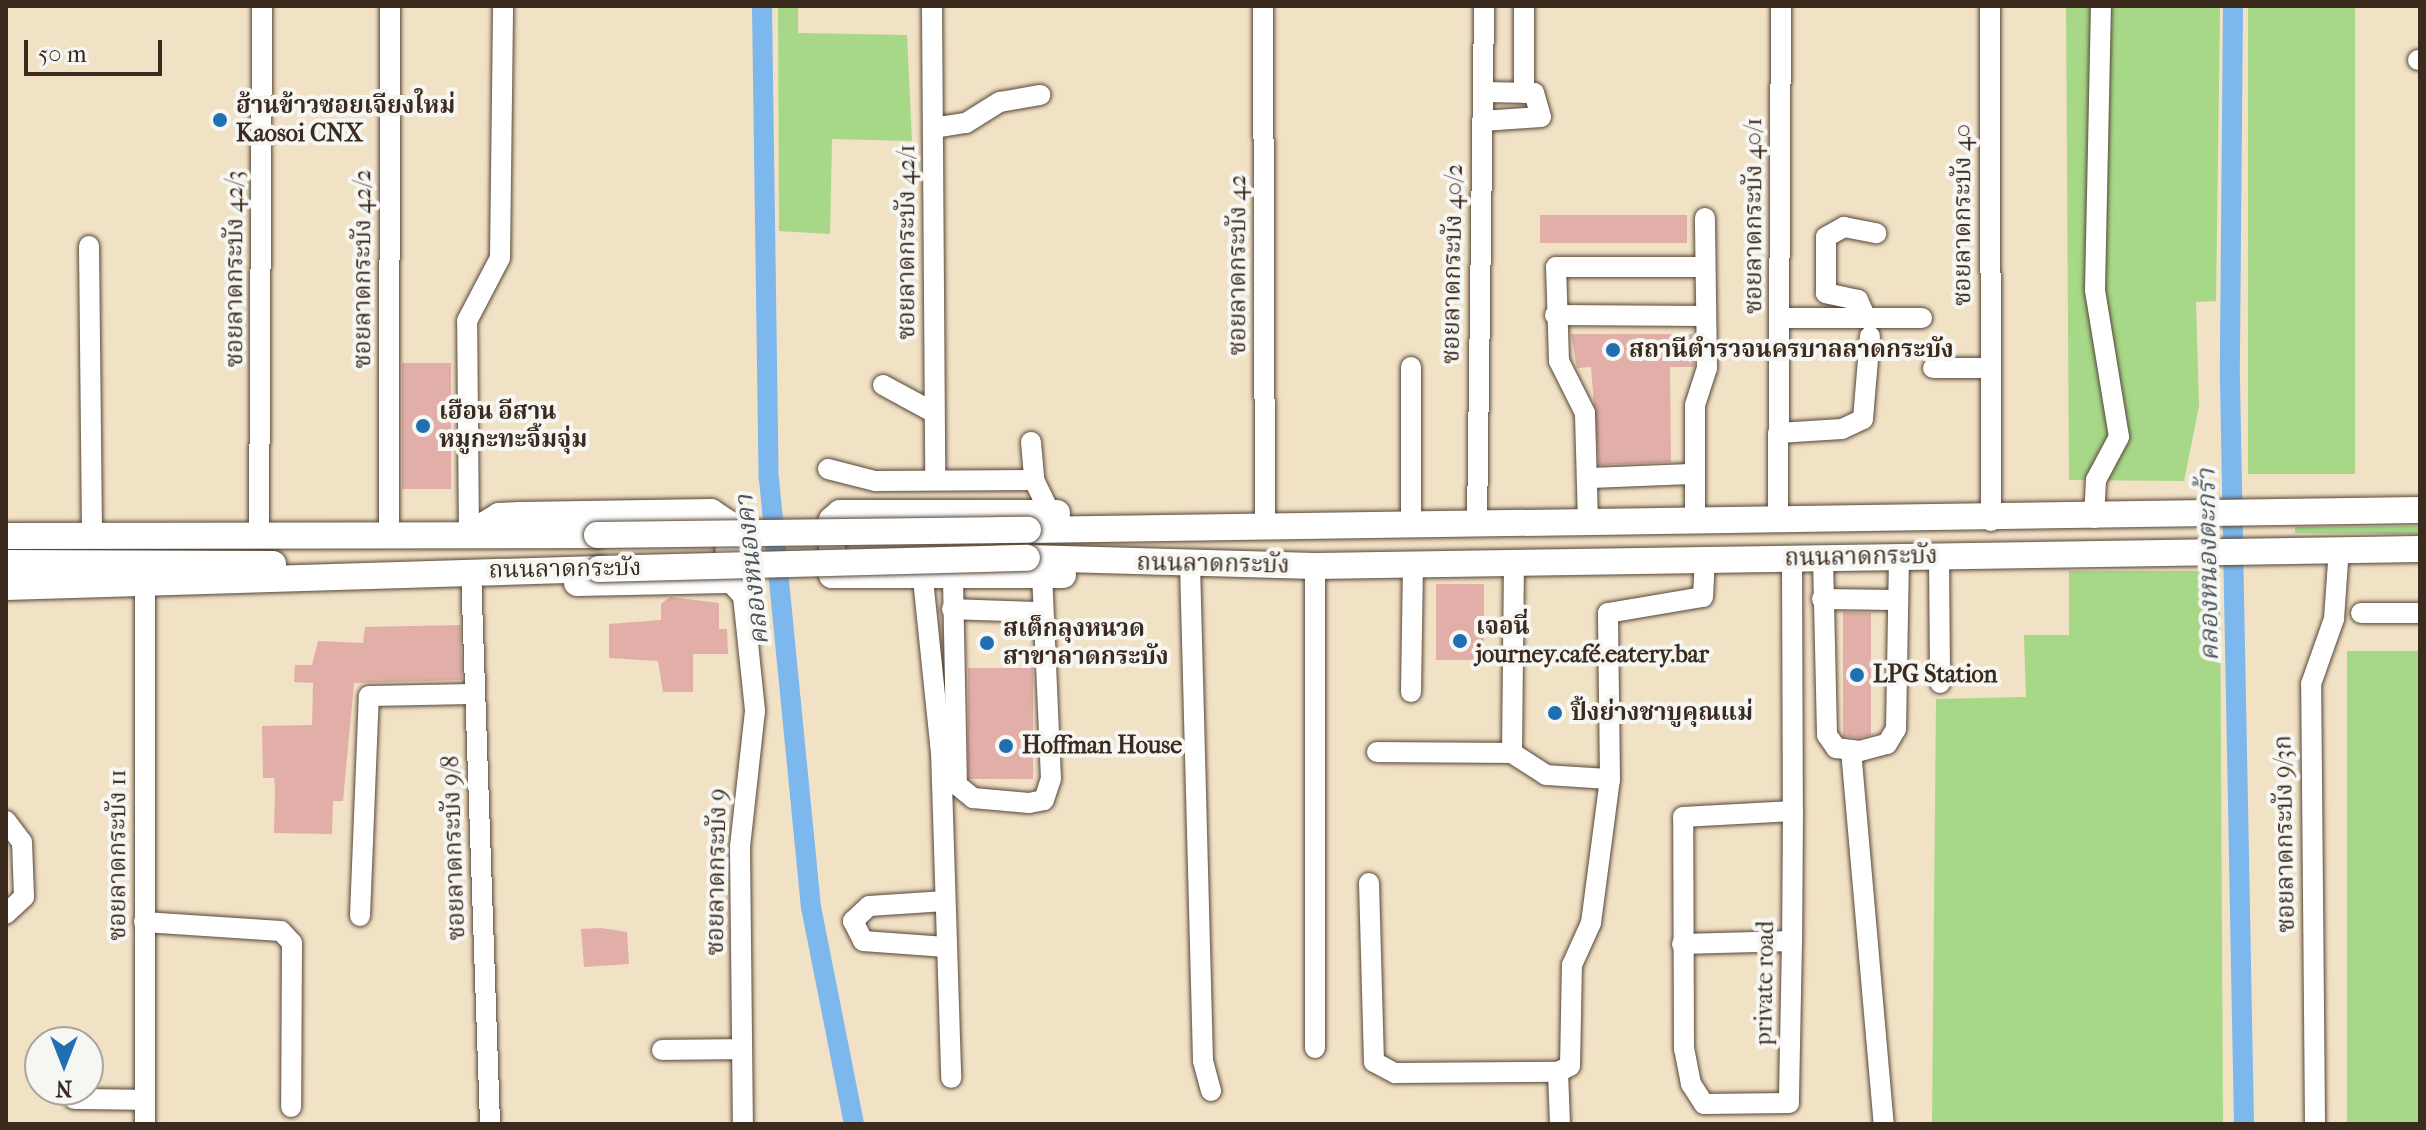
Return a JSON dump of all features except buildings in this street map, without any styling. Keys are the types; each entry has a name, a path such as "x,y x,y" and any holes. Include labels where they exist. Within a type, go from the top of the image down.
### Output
{"main road":[{"name":"ถนนลาดกระบัง","path":"6,536 259,533 597,535 1028,530 1172,523 1991,521 2420,510"},
{"path":"1034,567 953,579 835,579 833,516 1050,513 1172,523"},
{"path":"469,534 508,515 721,514 729,524 728,580 546,583 479,570"},
{"path":"1588,522 1589,558"},
{"name":"ถนนลาดกระบัง","path":"6,587 145,586 479,570 1181,564 1315,566 1589,558 1899,558 2144,551 2420,549"},
{"path":"6,563 416,571"}],"street":[{"name":"ซอยลาดกระบัง 42/3","path":"259,533 262,6"},
{"name":"ซอยลาดกระบัง 42/2","path":"389,533 390,6"},
{"path":"469,534 467,321 500,258 503,6"},
{"name":"ซอยลาดกระบัง 42/1","path":"932,6 935,478"},
{"name":"ซอยลาดกระบัง 42","path":"1263,6 1265,524"},
{"name":"ซอยลาดกระบัง 40/2","path":"1477,523 1484,6"},
{"path":"1524,6 1524,93"},
{"name":"ซอยลาดกระบัง 40/1","path":"1778,522 1781,6"},
{"name":"ซอยลาดกระบัง 40","path":"1990,6 1991,521"},
{"path":"2094,518 2096,480 2115,451 2119,422 2095,290 2101,6"},
{"path":"1482,121 1539,120 1538,95 1483,92"},
{"path":"933,128 1040,95"},
{"path":"1695,521 1693,474 1706,316 1705,218"},
{"path":"1778,433 1842,429 1863,419 1868,327 1858,300 1826,293 1826,237 1844,227 1876,233"},
{"path":"89,246 92,535"},
{"path":"1588,522 1585,413 1559,361 1555,315 1559,263 1705,267"},
{"path":"1555,315 1706,316"},
{"path":"1780,318 1868,327 1922,318"},
{"path":"1411,367 1411,524"},
{"path":"1933,368 1990,368"},
{"path":"883,385 933,412"},
{"path":"1031,442 1034,480 1050,513"},
{"path":"828,469 875,481 935,478 1034,480"},
{"path":"1588,478 1693,474"},
{"name":"ซอยลาดกระบัง 9/3ก","path":"2315,1124 2311,684 2334,619 2333,548"},
{"path":"1939,557 1940,683"},
{"name":"private road","path":"1789,1124 1792,558"},
{"path":"1823,558 1827,735 1836,748 1851,750 1887,744 1896,729 1899,558"},
{"path":"1560,1124 1558,1072 1576,1052 1572,965 1591,923 1610,779 1608,613 1703,597 1705,559"},
{"path":"1512,753 1514,560"},
{"path":"1411,692 1413,562"},
{"path":"1181,564 1203,1061 1211,1091"},
{"path":"1315,566 1315,1048"},
{"path":"953,579 957,785 973,798 1029,803 1044,800 1051,779 1034,567"},
{"name":"ซอยลาดกระบัง 9/8","path":"479,570 474,694 490,1124"},
{"path":"923,579 941,752 951,1078"},
{"name":"ซอยลาดกระบัง 9","path":"728,580 743,596 755,711 740,847 743,1124"},
{"name":"ซอยลาดกระบัง 11","path":"145,586 145,1124"},
{"path":"1822,599 1896,600"},
{"path":"952,609 1040,612"},
{"path":"2361,613 2420,613"},
{"path":"360,916 369,696 474,694"},
{"path":"1851,750 1884,1124"},
{"path":"1377,752 1512,753 1546,775 1610,779"},
{"path":"1789,1103 1704,1104 1697,1097 1684,1049 1681,887 1687,814 1793,811"},
{"path":"6,821 22,842 24,897 6,914"},
{"path":"1369,883 1374,1062 1395,1073 1558,1072"},
{"path":"945,901 869,906 853,921 863,941 946,947"},
{"path":"144,922 281,931 292,943 291,1107"},
{"path":"1682,944 1792,941"},
{"path":"662,1050 742,1049"},
{"path":"104,1099 144,1100"}],"green space":[{"path":"778,6 798,6 798,33 907,35 912,141 832,139 830,234 779,231"},
{"path":"2066,6 2220,6 2216,301 2196,302 2199,406 2184,481 2069,480"},
{"path":"2248,6 2355,6 2355,474 2248,474"},
{"path":"2420,526 2420,534 2295,533 2295,527"},
{"path":"2069,571 2220,571 2223,1124 1932,1124 1936,699 2026,697 2024,635 2069,635"},
{"path":"2347,651 2420,651 2420,1124 2347,1124"}],"waterway":[{"name":"คลองหนองคา","path":"762,6 769,479 811,907 854,1124"},
{"name":"คลองหนองตะกร้า","path":"2233,6 2230,381 2244,1124"}],"place":[{"name":"ฮ้านข้าวซอยเจียงใหม่ Kaosoi CNX","path":"220,120"},
{"name":"สถานีตำรวจนครบาลลาดกระบัง","path":"1613,350"},
{"name":"เฮือน อีสาน หมูกะทะจิ้มจุ่ม","path":"423,426"},
{"name":"เจอนี่ journey.café.eatery.bar","path":"1460,641"},
{"name":"สเต็กลุงหนวด สาขาลาดกระบัง","path":"987,643"},
{"name":"LPG Station","path":"1857,675"},
{"name":"ปิ้งย่างชาบูคุณแม่","path":"1555,713"},
{"name":"Hoffman House","path":"1006,746"}]}
